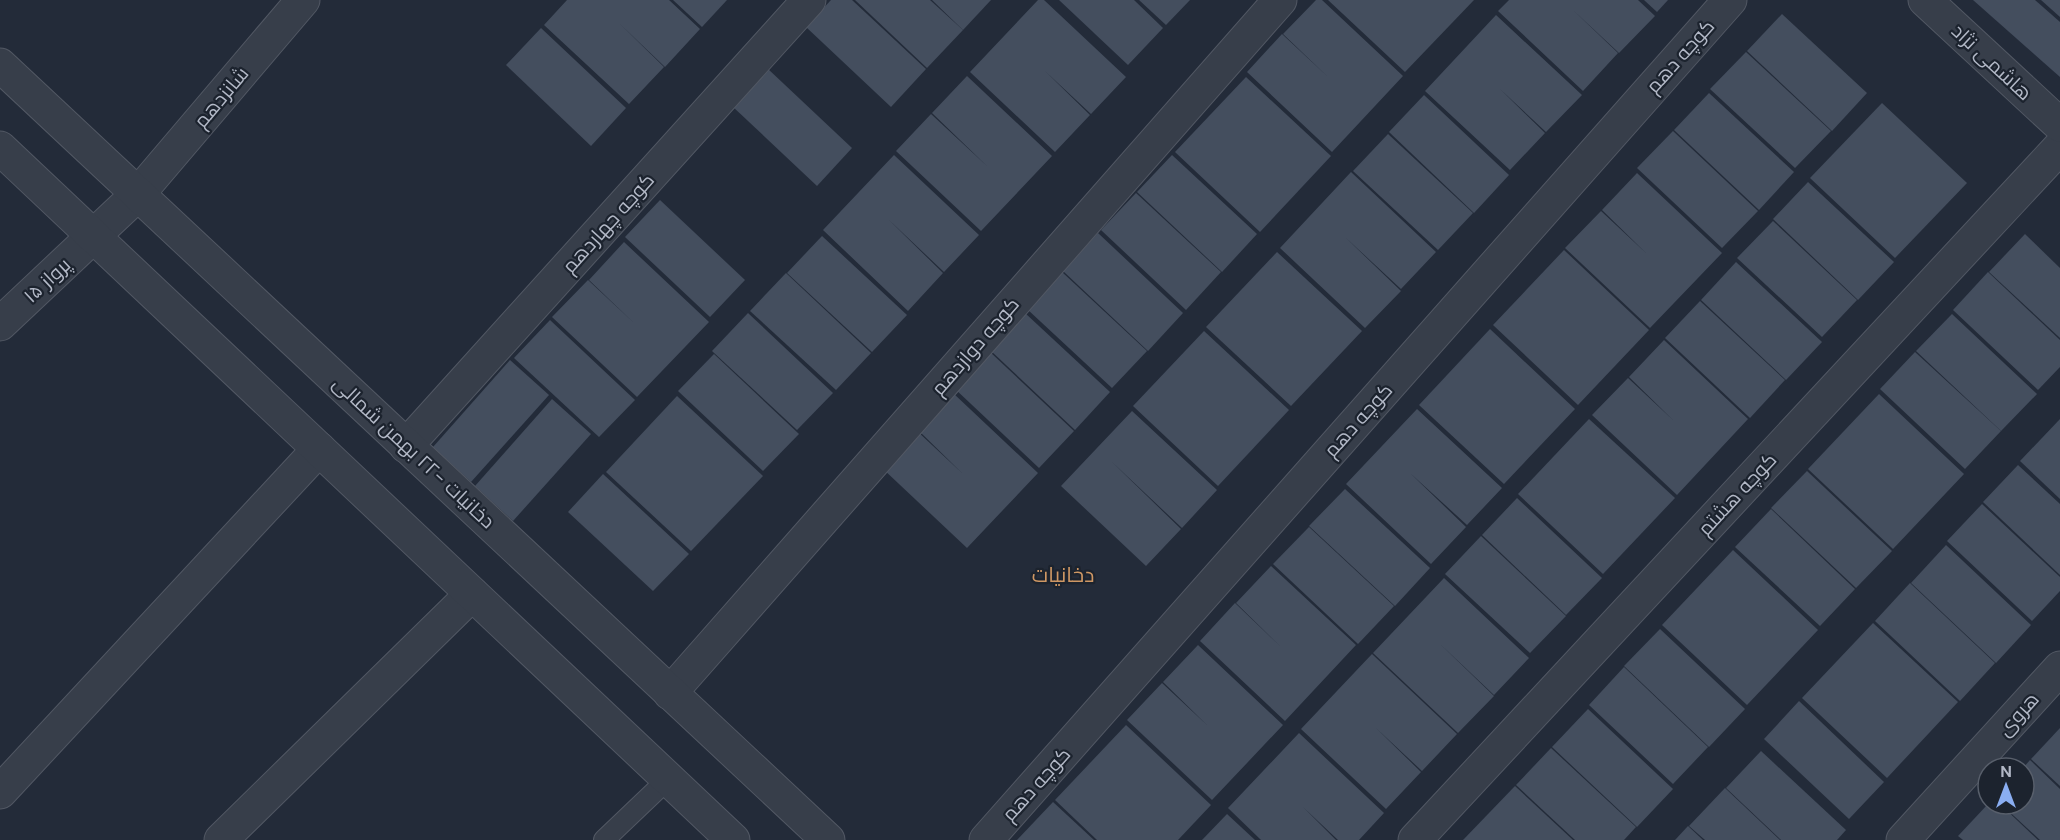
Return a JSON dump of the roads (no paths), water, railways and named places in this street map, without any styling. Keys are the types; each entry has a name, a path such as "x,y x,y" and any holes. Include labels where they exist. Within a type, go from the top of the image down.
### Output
{"street":[{"name":"شانزدهم","path":"94,237 138,194 303,0"},
{"name":"کوچه چهاردهم","path":"406,446 809,0"},
{"name":"کوچه دوازدهم","path":"670,693 1280,0"},
{"name":"کوچه دهم","path":"986,840 1730,0"},
{"name":"هاشمی نژاد","path":"1925,0 2060,125"},
{"name":"دخانیات -۲۲ بهمن شمالی","path":"0,65 828,840"},
{"name":"کوچه هشتم","path":"1415,840 2060,147"},
{"path":"0,148 733,840"},
{"name":"پرواز ۱۵","path":"0,324 94,237"},
{"path":"0,792 319,449"},
{"path":"221,840 472,594"},
{"name":"هروی","path":"1903,840 2060,668"}],"lane":[{"path":"604,840 668,779"}],"district":[{"name":"دخانیات","path":"1063,575"}]}
